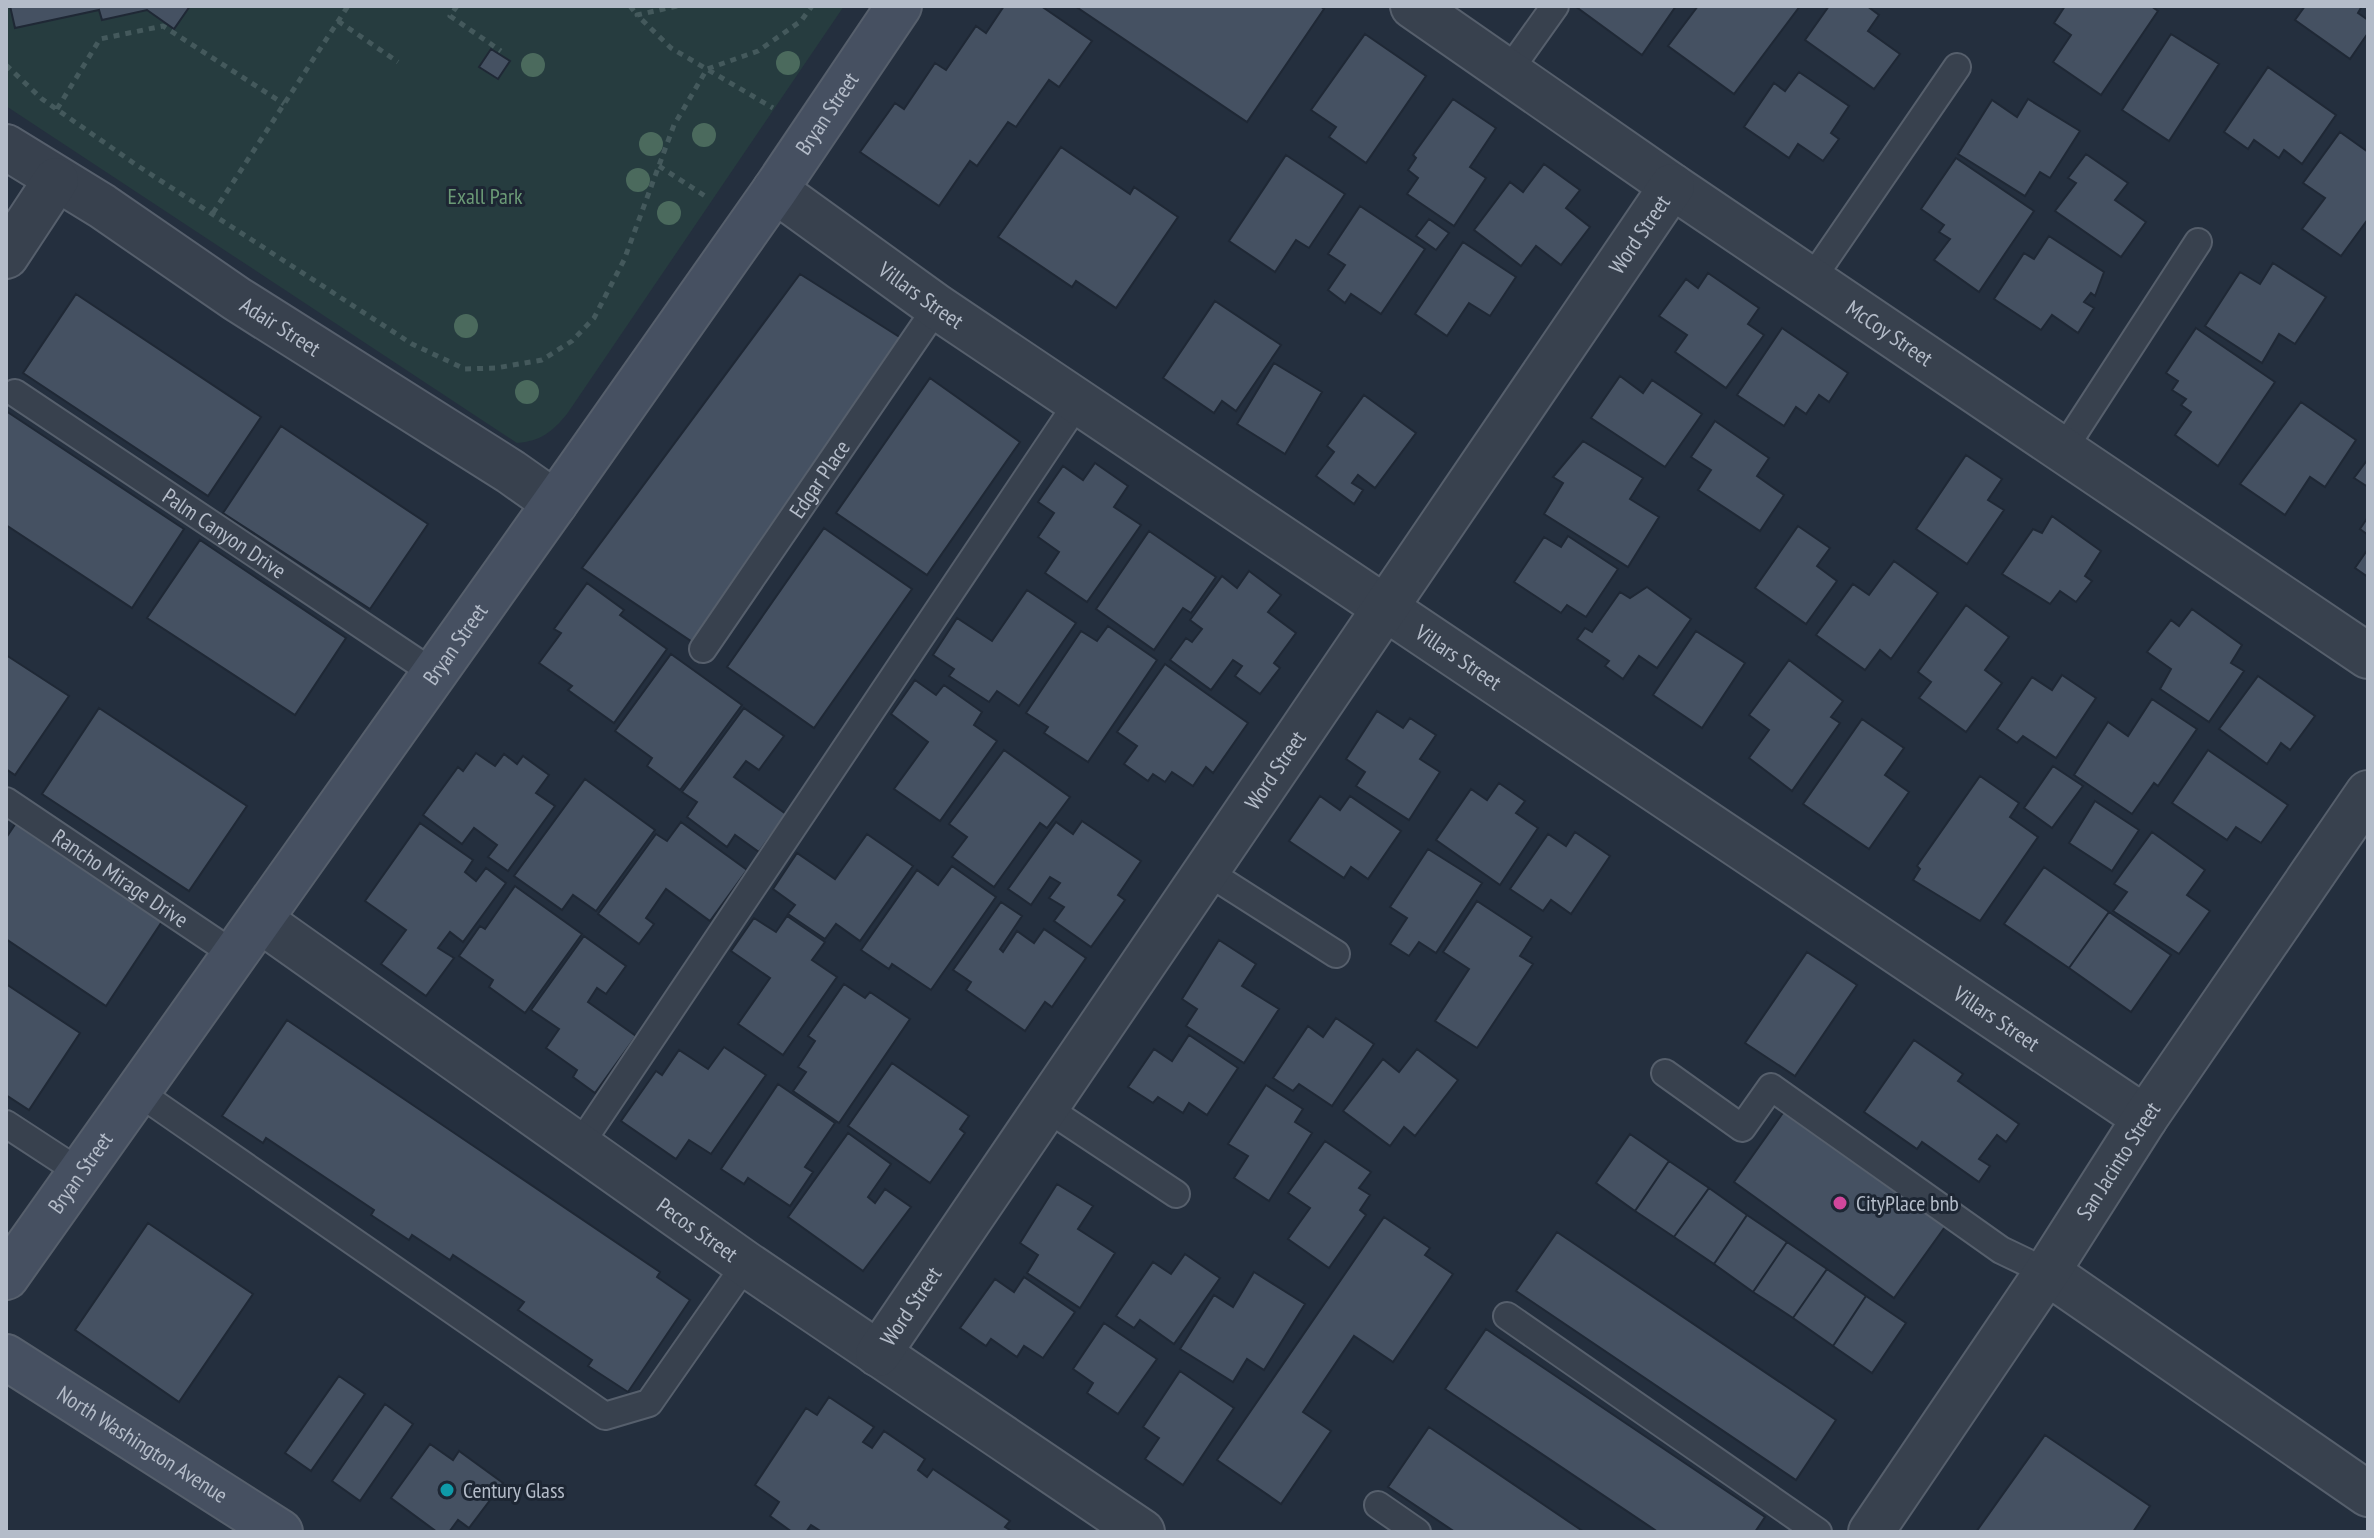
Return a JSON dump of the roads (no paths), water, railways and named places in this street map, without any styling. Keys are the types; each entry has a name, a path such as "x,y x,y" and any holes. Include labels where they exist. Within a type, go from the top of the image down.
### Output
{"street":[{"name":"Bryan Street","path":"6,1277 435,674 775,190 899,6"},
{"name":"McCoy Street","path":"1413,6 1672,186 2368,656"},
{"name":"Adair Street","path":"6,147 102,206 237,299 555,503"},
{"path":"6,256 56,180"},
{"name":"Word Street","path":"878,1354 1672,186"},
{"name":"Villars Street","path":"775,190 937,307 2145,1118"},
{"name":"San Jacinto Street","path":"1871,1532 2047,1272 2145,1118 2368,793"},
{"name":"Pecos Street","path":"260,920 746,1264 1142,1532"},
{"path":"2047,1272 2368,1494"},
{"name":"North Washington Avenue","path":"6,1357 280,1532"}],"lane":[{"path":"1508,72 1555,6"},
{"path":"1811,280 1957,67"},
{"path":"2063,450 2198,242"},
{"name":"Edgar Place","path":"703,649 937,307"},
{"name":"Palm Canyon Drive","path":"15,393 435,674"},
{"path":"579,1146 1078,402"},
{"name":"Rancho Mirage Drive","path":"6,801 235,955"},
{"path":"1206,871 1336,954"},
{"path":"1665,1073 1742,1128 1771,1087 2001,1250 2047,1272"},
{"path":"138,1092 605,1416 649,1403 746,1264"},
{"path":"1045,1107 1176,1194"},
{"path":"6,1124 81,1173"},
{"path":"1507,1316 1818,1532"},
{"path":"1378,1505 1417,1532"}],"place":[{"name":"CityPlace bnb","path":"1840,1203"},
{"name":"Century Glass","path":"447,1490"}],"park label":[{"name":"Exall Park","path":"485,196"}]}
